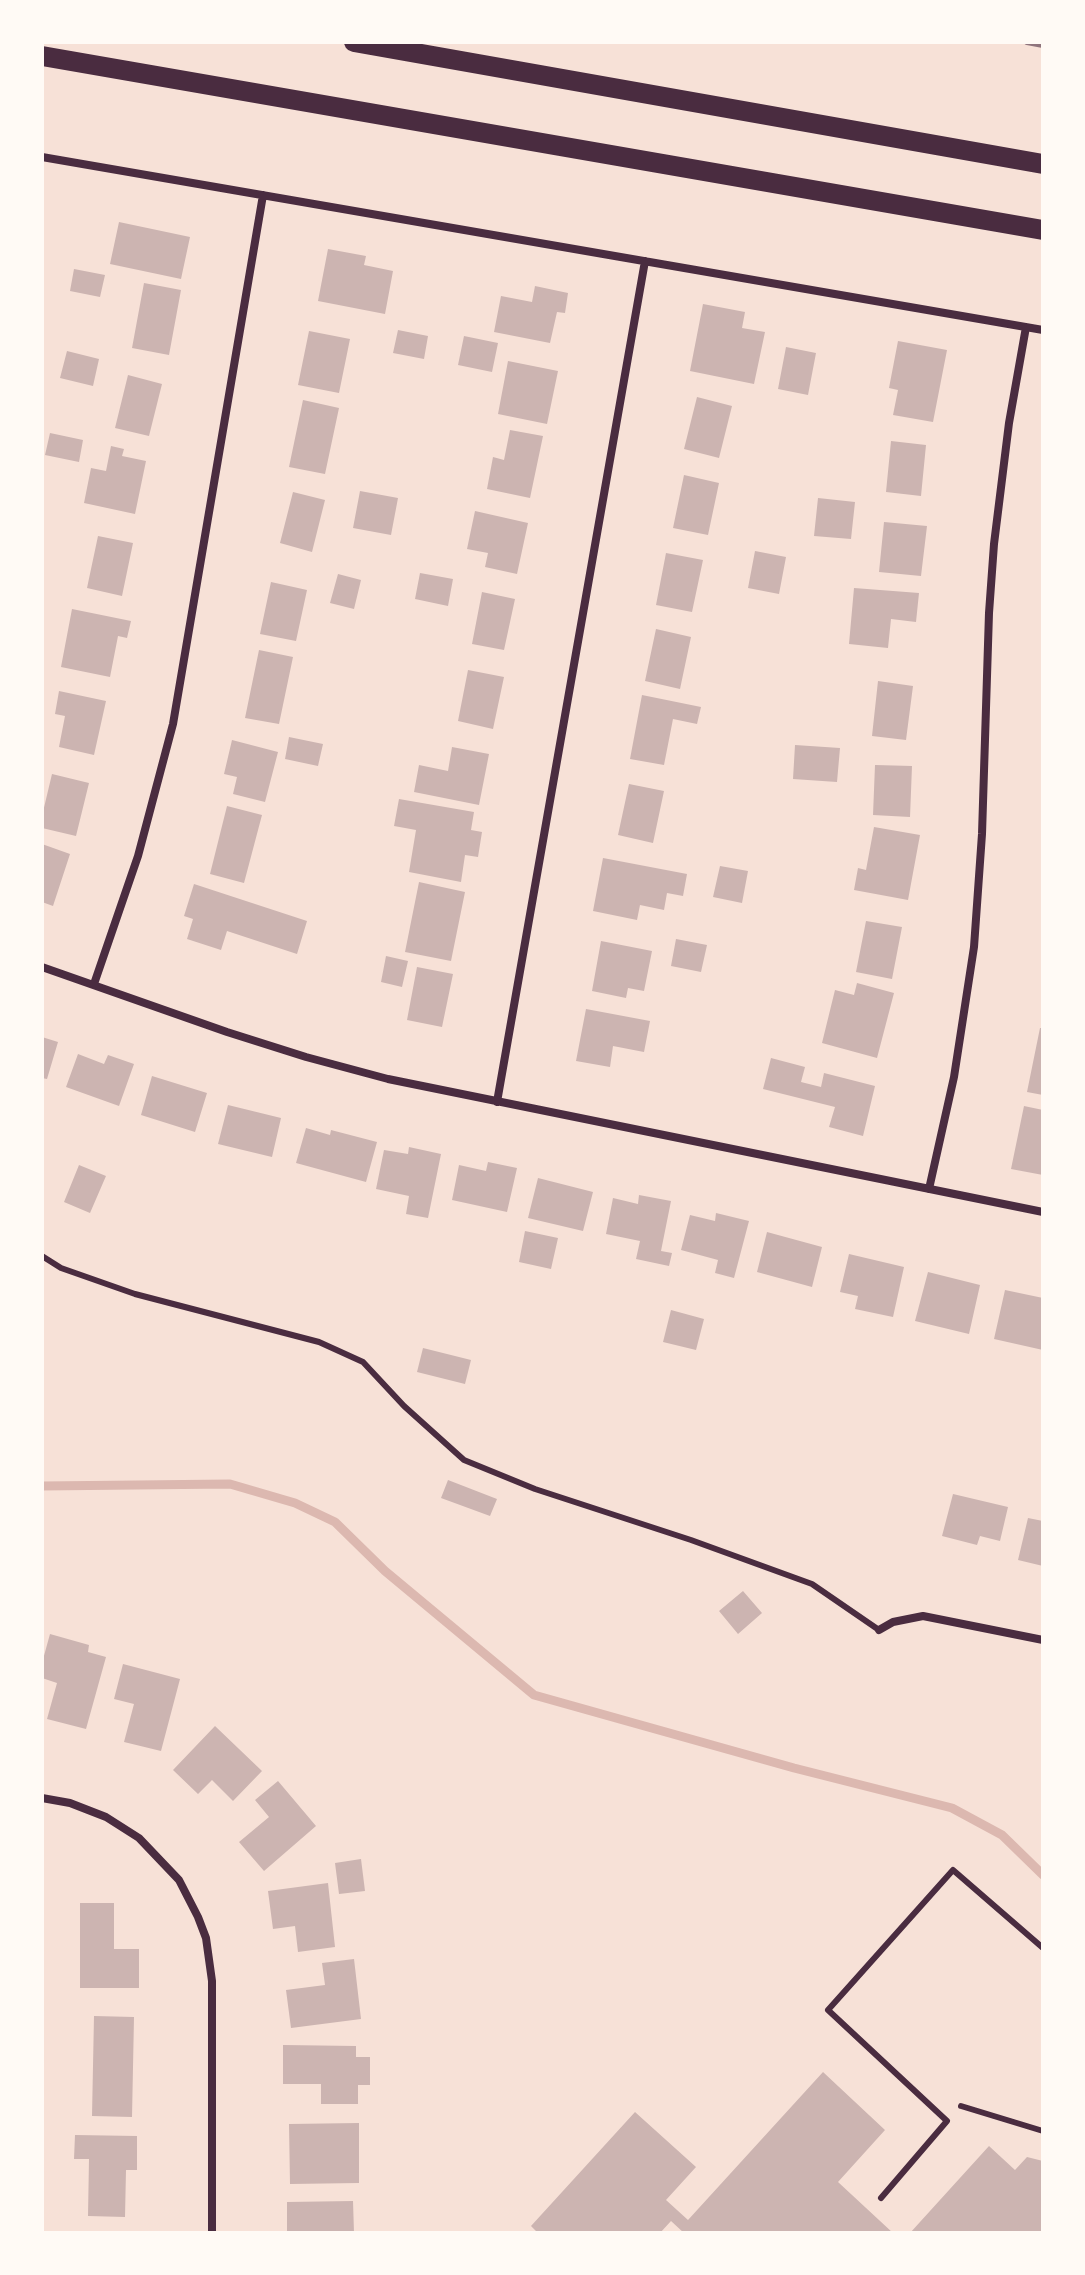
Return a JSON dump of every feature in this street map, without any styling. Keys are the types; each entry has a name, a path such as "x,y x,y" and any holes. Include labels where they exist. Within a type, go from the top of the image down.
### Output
{"main road":[{"path":"354,42 1043,164"},
{"path":"42,56 1043,230"}],"street":[{"path":"42,157 1043,330"},
{"path":"94,984 138,856 173,724 263,195"},
{"path":"497,1102 645,261"},
{"path":"929,1189 954,1077 974,947 994,544 1009,423 1026,327"},
{"path":"42,967 227,1032 388,1079 1043,1212"},
{"path":"879,1630 893,1622 923,1616 1043,1640"},
{"path":"42,1798 70,1803 106,1817 139,1838 179,1880 198,1917 206,1938 212,1981 212,2233"}],"lane":[{"path":"42,1256 61,1268 135,1294 319,1342 363,1362 404,1406 464,1460 535,1489 812,1584 879,1630"},
{"path":"881,2198 947,2121 828,2010 953,1870 1043,1948"},
{"path":"961,2106 1043,2131"}],"building":[{"path":"119,222 190,237 181,279 110,264"},
{"path":"328,249 366,256 364,265 393,271 385,314 318,301"},
{"path":"74,269 105,275 100,297 70,291"},
{"path":"144,283 181,290 169,355 132,348"},
{"path":"535,286 568,293 565,313 557,312 550,343 494,332 501,296 532,302"},
{"path":"703,304 745,312 742,328 765,332 754,384 690,371"},
{"path":"398,330 428,336 424,359 393,353"},
{"path":"309,331 350,339 339,393 298,385"},
{"path":"464,336 498,343 492,372 458,365"},
{"path":"898,341 947,350 933,422 893,415 898,390 889,388"},
{"path":"786,347 816,353 808,395 778,389"},
{"path":"67,351 99,359 93,386 60,378"},
{"path":"508,361 558,371 547,424 498,414"},
{"path":"128,375 162,384 149,436 115,428"},
{"path":"697,397 732,406 719,458 684,449"},
{"path":"303,400 339,408 325,474 289,467"},
{"path":"510,430 543,436 530,498 487,489 493,457 504,460"},
{"path":"50,433 83,440 79,462 45,455"},
{"path":"891,441 926,445 921,496 886,492"},
{"path":"111,446 124,449 122,456 146,461 135,514 84,503 91,468 106,471"},
{"path":"684,475 719,483 708,535 673,528"},
{"path":"360,491 398,498 391,535 353,528"},
{"path":"293,492 325,500 312,552 280,543"},
{"path":"818,498 855,502 851,539 814,536"},
{"path":"475,511 528,523 517,574 485,567 488,553 467,549"},
{"path":"884,522 927,526 921,576 879,572"},
{"path":"98,536 133,543 122,596 87,588"},
{"path":"755,551 786,557 779,594 748,588"},
{"path":"666,553 703,560 692,612 656,605"},
{"path":"420,573 453,579 448,606 415,599"},
{"path":"338,574 361,580 354,609 330,603"},
{"path":"271,582 307,590 296,641 260,634"},
{"path":"854,588 919,593 916,622 891,619 888,648 849,644"},
{"path":"482,592 515,599 504,650 472,644"},
{"path":"72,609 131,621 127,638 118,636 110,677 61,667"},
{"path":"656,629 691,637 680,689 645,681"},
{"path":"259,650 293,657 279,724 245,718"},
{"path":"468,670 504,677 493,729 458,721"},
{"path":"878,681 913,686 906,740 872,736"},
{"path":"59,691 106,701 94,755 59,747 65,716 55,714"},
{"path":"642,695 701,707 697,724 673,719 664,765 630,759"},
{"path":"289,737 323,744 318,766 285,759"},
{"path":"232,740 278,752 265,802 233,794 237,777 224,774"},
{"path":"795,745 840,748 837,782 793,779"},
{"path":"452,747 489,754 479,805 414,792 419,765 448,771"},
{"path":"875,765 912,766 910,817 873,815"},
{"path":"52,774 89,783 76,836 42,828"},
{"path":"629,784 664,791 653,843 618,835"},
{"path":"399,799 474,812 471,830 482,832 478,857 465,855 461,882 409,872 416,830 394,826"},
{"path":"227,806 262,815 244,883 210,874"},
{"path":"874,827 920,835 908,900 854,890 858,868 866,870"},
{"path":"42,844 70,854 53,906 42,902"},
{"path":"603,858 687,874 683,896 667,893 664,910 640,905 637,920 593,911"},
{"path":"720,866 748,871 742,903 713,897"},
{"path":"419,882 465,892 451,961 405,952"},
{"path":"194,884 307,921 297,954 227,931 221,950 187,939 193,919 184,916"},
{"path":"866,921 902,927 892,979 856,972"},
{"path":"676,939 707,945 701,972 671,966"},
{"path":"601,941 652,951 644,991 628,988 626,998 592,991"},
{"path":"386,956 408,961 402,987 381,982"},
{"path":"417,967 453,974 442,1027 407,1020"},
{"path":"857,983 894,993 877,1058 822,1043 835,990 854,995"},
{"path":"586,1009 650,1021 644,1052 613,1046 610,1067 576,1061"},
{"path":"1040,1028 1043,1028 1043,1095 1027,1092"},
{"path":"42,1037 58,1042 47,1079 42,1078"},
{"path":"78,1054 104,1064 108,1055 134,1064 119,1106 66,1087"},
{"path":"771,1058 805,1067 801,1082 821,1087 824,1073 875,1086 863,1136 829,1127 835,1107 763,1089"},
{"path":"152,1076 207,1093 195,1132 141,1115"},
{"path":"228,1105 281,1118 272,1157 218,1144"},
{"path":"1024,1106 1043,1110 1043,1175 1011,1169"},
{"path":"306,1128 330,1135 331,1130 377,1142 366,1182 296,1163"},
{"path":"409,1147 441,1154 428,1218 406,1214 409,1196 376,1189 384,1150 408,1154"},
{"path":"488,1162 517,1168 507,1212 452,1200 459,1165 486,1171"},
{"path":"79,1165 106,1176 90,1213 64,1202"},
{"path":"538,1178 593,1192 583,1231 528,1218"},
{"path":"639,1195 671,1201 661,1251 672,1253 669,1266 636,1259 640,1241 606,1234 613,1198 638,1204"},
{"path":"716,1213 749,1221 734,1278 715,1273 718,1260 681,1250 690,1215 715,1221"},
{"path":"525,1231 558,1238 551,1269 519,1262"},
{"path":"767,1232 822,1247 812,1287 757,1272"},
{"path":"849,1254 904,1267 893,1317 855,1309 858,1296 840,1292"},
{"path":"928,1272 980,1285 969,1334 915,1321"},
{"path":"1005,1290 1043,1298 1043,1350 994,1339"},
{"path":"671,1310 704,1319 696,1350 663,1342"},
{"path":"423,1348 471,1360 465,1384 417,1372"},
{"path":"448,1480 497,1499 490,1516 441,1498"},
{"path":"953,1494 1008,1507 1000,1541 980,1536 977,1545 942,1536"},
{"path":"1028,1518 1043,1521 1043,1566 1018,1560"},
{"path":"743,1591 762,1613 738,1634 719,1611"},
{"path":"50,1634 89,1645 88,1652 106,1657 86,1729 47,1719 57,1683 42,1678 42,1663"},
{"path":"123,1664 180,1679 161,1751 124,1742 134,1704 114,1699"},
{"path":"215,1726 262,1771 233,1801 212,1780 198,1794 173,1770"},
{"path":"278,1781 316,1826 264,1871 239,1842 269,1817 255,1800"},
{"path":"361,1859 365,1891 339,1894 335,1863"},
{"path":"328,1883 335,1947 298,1952 295,1926 273,1929 268,1891"},
{"path":"80,1903 114,1903 114,1949 139,1949 139,1988 80,1988"},
{"path":"354,1959 361,2019 291,2028 286,1990 325,1985 322,1963"},
{"path":"94,2016 134,2017 132,2117 92,2116"},
{"path":"283,2045 356,2046 356,2057 370,2057 370,2085 358,2085 358,2104 321,2104 321,2084 283,2084"},
{"path":"823,2072 885,2130 838,2182 893,2233 684,2233 671,2221 660,2233 538,2233 531,2226 635,2112 696,2167 666,2200 688,2220"},
{"path":"359,2123 359,2183 290,2184 289,2124"},
{"path":"75,2135 137,2136 137,2170 126,2170 125,2217 88,2216 89,2159 74,2159"},
{"path":"989,2146 1015,2170 1027,2157 1043,2161 1043,2233 910,2233"},
{"path":"353,2201 354,2233 287,2233 287,2202"}],"waterway":[{"path":"42,1486 230,1484 295,1503 335,1522 385,1571 534,1695 794,1768 952,1808 1002,1835 1043,1875"}],"railway":[{"path":"1027,42 1043,45"}]}
